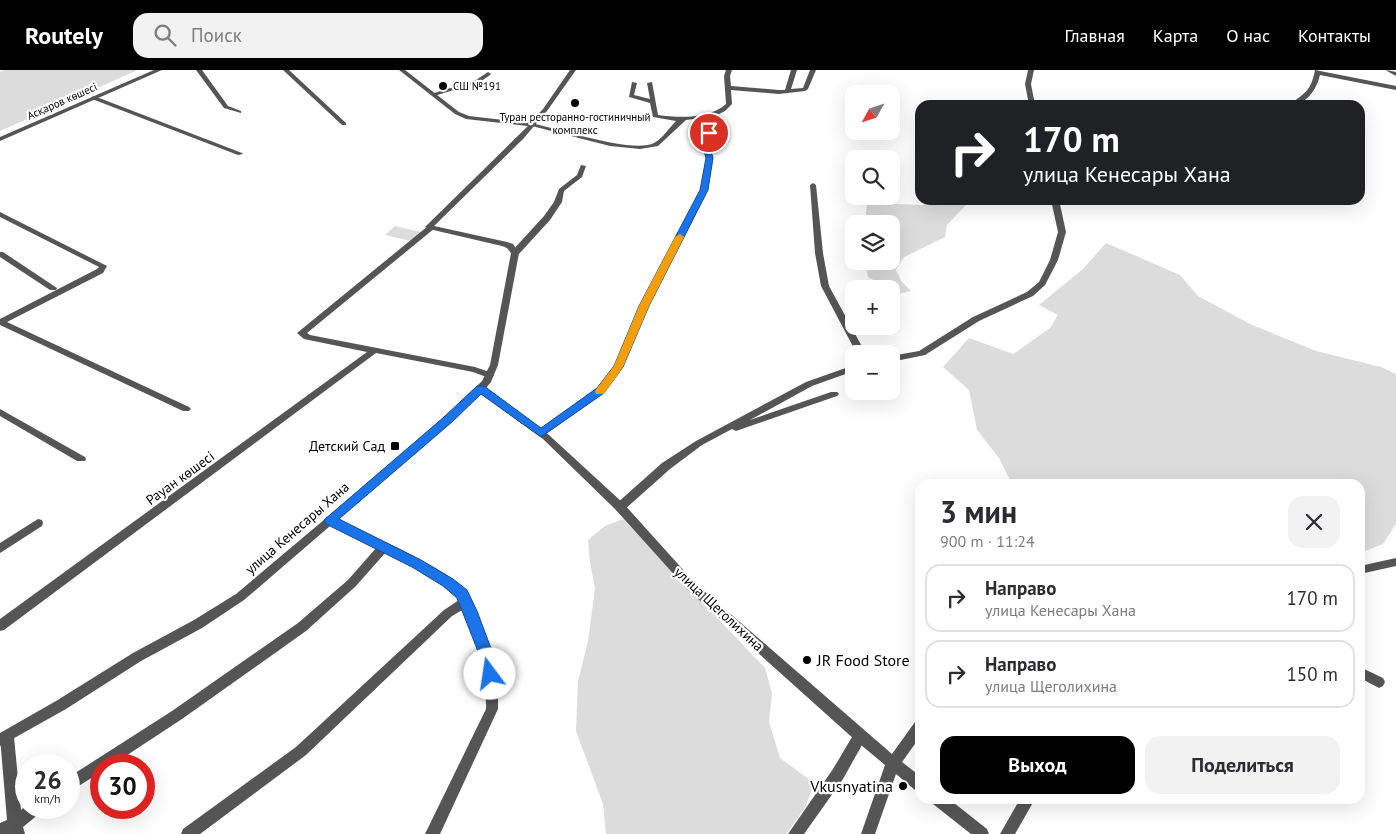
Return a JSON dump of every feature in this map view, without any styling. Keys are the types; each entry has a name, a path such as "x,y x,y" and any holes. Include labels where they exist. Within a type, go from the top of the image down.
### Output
{"street":[{"name":"Асқаров көшесі","path":"0,139 159,70"},
{"path":"199,70 226,108 239,112"},
{"path":"286,70 344,124"},
{"path":"402,70 457,113 468,118 531,125 601,141 642,147 655,145 683,120"},
{"path":"489,375 475,370 307,337 301,332 431,228 429,227 432,223 521,138 545,110 573,70"},
{"path":"650,83 655,116 683,120 712,116 729,104 729,70"},
{"path":"787,91 794,70"},
{"path":"728,88 787,91 807,88 813,70"},
{"path":"1031,70 1028,84 1031,100"},
{"path":"1389,70 1396,74"},
{"path":"1301,100 1309,96 1317,81 1318,71 1396,88"},
{"path":"434,94 478,81 488,74"},
{"path":"634,83 631,96 652,102"},
{"path":"94,98 240,154"},
{"path":"541,434 601,391 618,367 644,306 704,190 710,158 706,144 712,116"},
{"path":"431,228 504,244 510,246 515,253 547,218 558,202 561,190 580,176 583,166"},
{"path":"812,185 824,286 857,345"},
{"path":"900,357 922,353 976,319 1030,294 1042,283 1054,260 1062,232 1056,205"},
{"path":"0,214 103,266 100,271 0,322"},
{"name":"улица Кенесары Хана","path":"3,738 61,705 137,657 198,624 240,597 448,420 480,388 494,366 515,253"},
{"path":"0,254 53,288"},
{"path":"0,316 84,270 99,264"},
{"path":"0,322 186,409"},
{"name":"Рауан көшесі","path":"0,626 376,350"},
{"path":"620,507 666,466 711,436 809,384 845,371"},
{"name":"улица Щеголихина","path":"480,388 541,434 620,507 692,587 860,736 915,781"},
{"path":"711,436 834,394"},
{"path":"0,412 81,458"},
{"path":"330,520 448,582 462,594 488,659 493,690 492,709 432,834"},
{"path":"0,549 38,523"},
{"path":"80,778 177,715 302,627 352,583 384,547"},
{"path":"1365,569 1396,562"},
{"path":"188,834 301,752 448,613 466,602"},
{"path":"1365,675 1379,682"},
{"path":"868,834 893,763 915,733"},
{"path":"795,834 838,774 860,736"},
{"path":"3,738 17,829"},
{"path":"944,804 982,834"},
{"path":"1007,834 1025,804"},
{"path":"0,830 17,829 26,819"}],"shaded area":[{"path":"4,70 138,70 0,131 0,72"},
{"path":"867,205 966,205 947,225 945,237 904,257 900,264 900,215 866,215"},
{"path":"395,226 421,232 411,241 385,235"},
{"path":"1106,243 1180,275 1198,296 1250,324 1316,351 1381,367 1396,374 1396,524 1383,544 1365,551 1365,479 1010,479 999,458 977,430 969,390 943,367 969,338 1013,354 1050,328 1058,315 1039,305 1083,269"},
{"path":"867,270 896,270 902,282 911,291 900,294 900,280 873,280 868,277"},
{"path":"623,519 765,668 772,693 769,722 780,758 814,783 805,808 786,834 606,834 603,804 576,731 578,681 588,641 595,588 588,540 605,526"}],"slow traffic":[{"path":"600,391 618,367 644,306 680,237"}],"place":[{"name":"СШ №191","path":"443,86"},
{"name":"Туран ресторанно-гостиничный комплекс","path":"575,103"},
{"name":"Детский Сад","path":"395,446"},
{"name":"JR Food Store","path":"807,660"},
{"name":"Vkusnyatina","path":"903,786"}],"route":[{"path":"490,674 488,659 462,594 448,582 417,564 330,520 370,484 448,420 480,388 541,434 601,391 618,367 644,306 704,190 710,158 706,144 709,133"}]}
